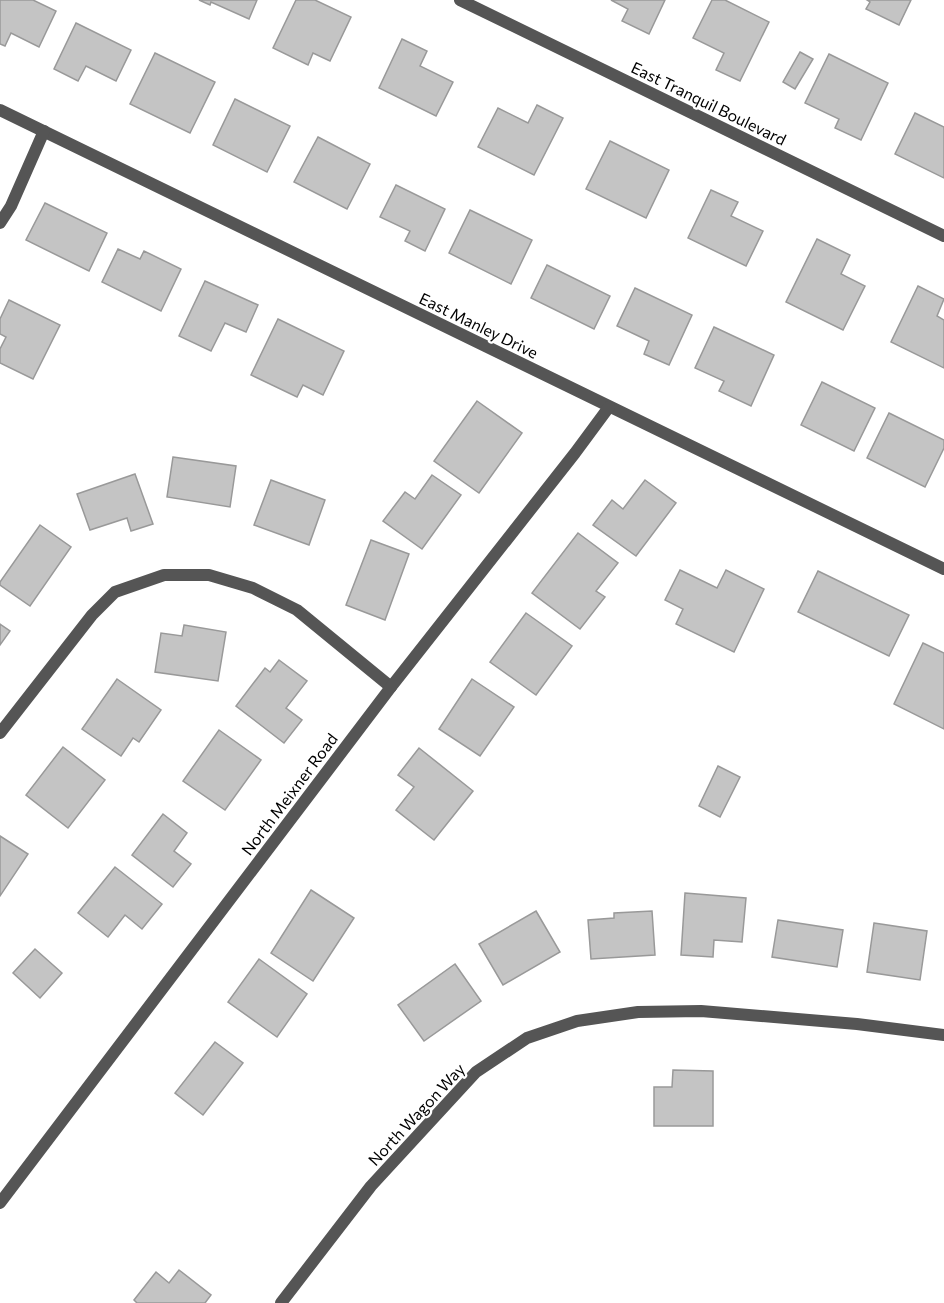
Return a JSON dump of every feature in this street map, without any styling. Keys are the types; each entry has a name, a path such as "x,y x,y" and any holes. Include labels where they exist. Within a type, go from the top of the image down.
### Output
{"street":[{"name":"East Tranquil Boulevard","path":"460,0 944,236"},
{"name":"East Manley Drive","path":"0,110 944,569"},
{"path":"0,223 11,206 44,132"},
{"name":"North Meixner Road","path":"0,1203 391,687 609,407"},
{"path":"0,733 93,615 115,592 164,575 209,575 253,588 297,610 391,687"},
{"name":"North Wagon Way","path":"281,1303 371,1186 476,1072 527,1038 577,1021 638,1012 701,1011 857,1024 944,1035"}],"building":[{"path":"0,0 33,0 56,11 39,47 11,33 5,46 0,44"},
{"path":"199,0 257,0 249,19 211,2 210,5"},
{"path":"296,0 315,0 351,17 330,61 313,53 308,65 273,48"},
{"path":"611,0 665,0 649,34 622,21 628,9"},
{"path":"712,0 725,0 769,22 740,81 716,70 724,53 693,38"},
{"path":"867,0 911,0 899,25 866,9 870,2"},
{"path":"76,23 131,50 116,81 86,66 78,81 54,69"},
{"path":"402,39 427,51 420,66 453,82 436,116 379,88"},
{"path":"800,52 813,59 795,89 783,82"},
{"path":"155,53 215,82 190,133 130,104"},
{"path":"829,54 888,83 861,140 835,128 839,119 805,103"},
{"path":"235,99 290,126 267,172 213,145"},
{"path":"537,105 563,118 534,175 478,147 498,108 528,123"},
{"path":"915,113 944,127 944,178 895,154"},
{"path":"318,137 370,164 347,209 294,182"},
{"path":"610,141 669,170 646,218 586,189"},
{"path":"396,185 445,209 425,251 405,241 410,231 380,217"},
{"path":"711,190 738,202 731,216 763,231 746,266 688,238"},
{"path":"45,203 107,233 89,271 26,240"},
{"path":"470,210 532,240 511,284 449,253"},
{"path":"817,239 850,255 841,274 865,286 843,330 786,302"},
{"path":"118,249 140,259 144,251 181,269 161,311 102,282"},
{"path":"547,265 610,296 594,329 531,298"},
{"path":"205,281 258,305 246,332 225,323 211,351 179,336"},
{"path":"918,286 944,299 937,316 944,320 944,368 891,342"},
{"path":"635,288 692,315 669,365 644,354 649,341 617,326"},
{"path":"9,300 60,325 33,379 0,363 0,349 6,337 0,334 0,319"},
{"path":"278,319 344,351 323,395 303,385 297,397 251,375"},
{"path":"714,327 774,355 751,406 719,391 724,381 695,368"},
{"path":"822,382 875,408 854,451 801,425"},
{"path":"477,401 522,433 479,493 434,461"},
{"path":"889,413 944,440 944,448 925,487 867,458"},
{"path":"173,457 236,466 230,507 167,497"},
{"path":"135,474 153,524 131,531 127,518 90,530 77,494"},
{"path":"432,475 461,495 422,549 383,521 405,492 415,499"},
{"path":"271,480 325,500 309,545 254,525"},
{"path":"645,480 676,503 636,556 593,525 612,500 623,509"},
{"path":"40,525 71,547 30,606 0,585 0,582"},
{"path":"578,533 618,563 596,591 605,597 580,629 532,593"},
{"path":"371,540 409,554 385,620 346,605"},
{"path":"680,570 717,588 726,570 764,589 734,652 676,624 683,609 665,600"},
{"path":"818,571 909,615 889,656 798,612"},
{"path":"526,613 572,646 536,695 490,662"},
{"path":"0,624 10,631 0,645"},
{"path":"184,625 226,632 218,681 155,672 161,633 182,636"},
{"path":"923,643 944,653 944,729 894,704"},
{"path":"279,660 307,681 286,708 302,720 284,743 236,706 265,668 270,672"},
{"path":"117,679 161,710 139,742 133,738 121,756 82,729"},
{"path":"472,679 514,707 480,756 439,729"},
{"path":"219,730 261,760 225,810 183,781"},
{"path":"63,747 105,780 68,828 26,795"},
{"path":"419,748 473,791 434,840 396,810 414,787 398,775"},
{"path":"718,766 740,777 720,817 699,806"},
{"path":"163,814 187,833 174,851 191,864 173,887 132,855"},
{"path":"0,836 28,854 0,896"},
{"path":"115,867 162,904 142,929 125,915 108,937 78,913"},
{"path":"311,890 354,918 313,981 271,953"},
{"path":"685,893 746,898 742,942 714,940 713,957 681,955"},
{"path":"536,911 560,952 503,985 479,944"},
{"path":"652,911 655,955 591,959 588,920 614,918 614,913"},
{"path":"778,920 843,930 837,967 772,957"},
{"path":"874,923 927,931 920,980 867,972"},
{"path":"35,949 62,973 40,998 13,973"},
{"path":"259,959 307,994 277,1037 228,1002"},
{"path":"455,964 481,1001 424,1041 398,1005"},
{"path":"215,1042 243,1063 203,1115 175,1093"},
{"path":"673,1070 713,1071 713,1126 654,1126 654,1087 672,1087"},
{"path":"179,1270 211,1295 205,1303 137,1303 134,1300 156,1272 169,1283"}]}
